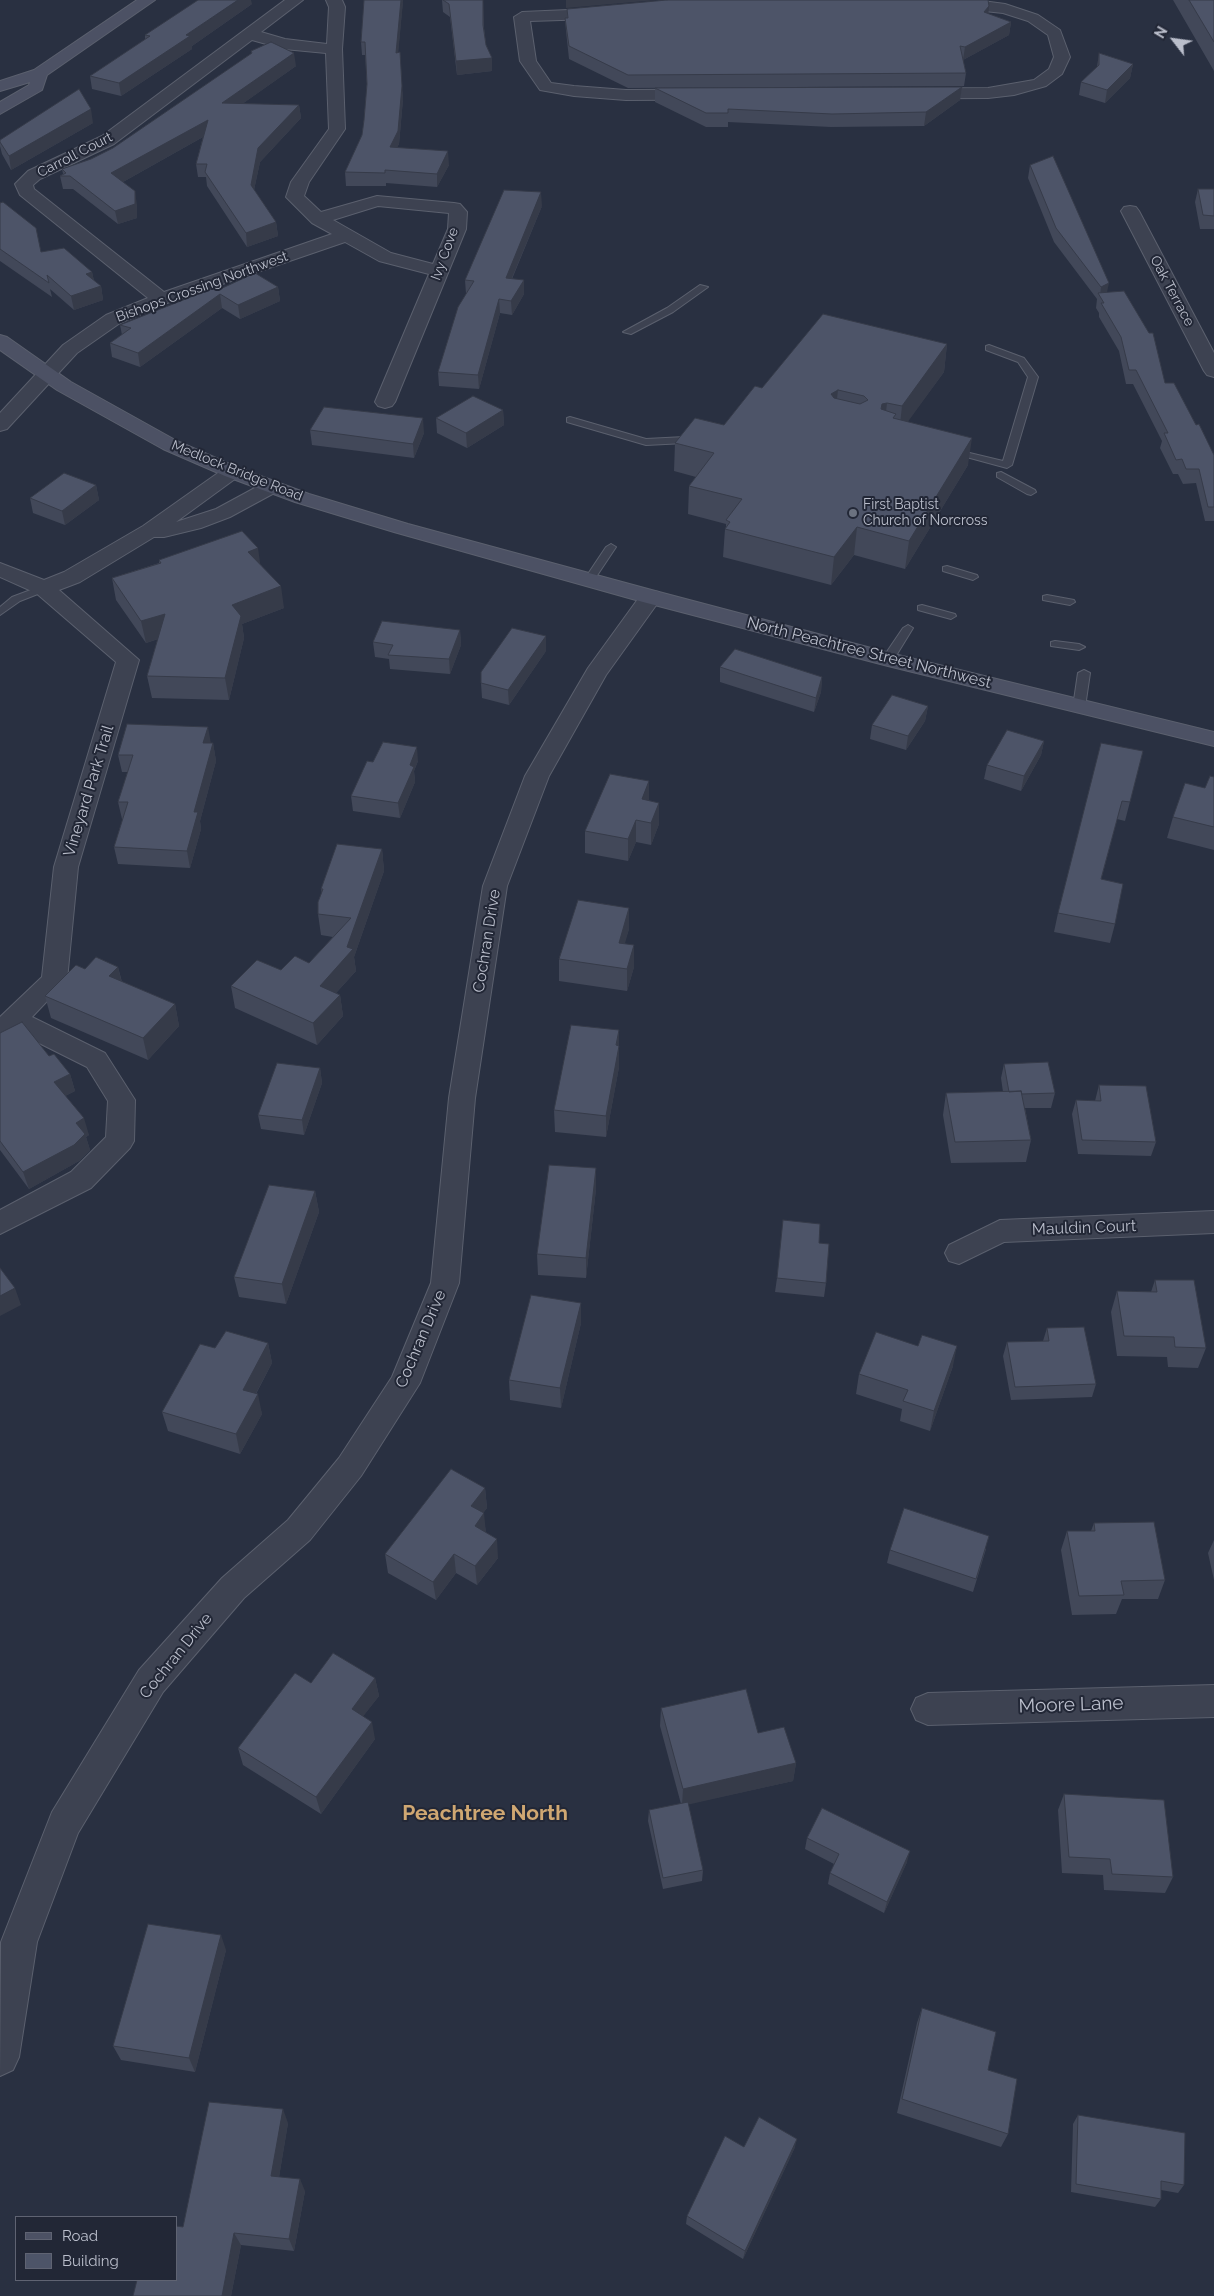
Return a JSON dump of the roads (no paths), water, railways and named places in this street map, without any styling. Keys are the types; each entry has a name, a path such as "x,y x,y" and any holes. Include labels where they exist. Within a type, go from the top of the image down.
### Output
{"street":[{"path":"0,86 40,73 147,0"},
{"name":"Carroll Court","path":"161,299 26,191 24,184 34,175 108,140 294,0"},
{"path":"334,0 337,7 334,49 336,129 300,182 295,197 318,219 385,258 440,271"},
{"path":"522,0 522,17 528,61 546,87 626,95 988,93 1014,90 1040,83 1056,71 1062,57 1055,32 1033,18 1005,9 975,5 667,6 592,14 522,17"},
{"path":"250,34 284,44 334,49"},
{"path":"0,109 36,87 40,73"},
{"name":"Ivy Cove","path":"318,219 377,201 454,208 458,212 457,230 386,402"},
{"name":"Oak Terrace","path":"1130,211 1214,370"},
{"name":"Bishops Crossing Northwest","path":"0,426 30,395 45,374 70,349 113,319 161,299 347,235"},
{"name":"Medlock Bridge Road","path":"0,341 45,374 97,406 170,445 232,472 271,488 400,528 524,563"},
{"path":"44,588 72,577 150,531 232,472"},
{"path":"150,531 164,531 201,521 223,513 271,488"},
{"name":"North Peachtree Street Northwest","path":"524,563 888,659 1214,739"},
{"name":"Vineyard Park Trail","path":"0,569 44,588 128,660 66,867 54,980 8,1023"},
{"name":"Cochran Drive","path":"0,2057 19,1942 64,1824 151,1681 233,1588 300,1530 350,1467 405,1383 445,1283 462,1098 495,886 537,776 596,673 651,597"},
{"name":"Vineyard Park Trail","path":"0,1223 81,1180 120,1141 122,1100 96,1060 25,1025 8,1023"},
{"name":"Mauldin Court","path":"959,1253 1000,1231 1214,1222"},
{"name":"Moore Lane","path":"928,1708 1214,1701"}],"lane":[{"path":"628,332 670,310 702,287"},
{"path":"941,449 1007,465 1033,377 1021,360 989,348"},
{"path":"570,420 646,442 685,440"},
{"path":"1001,475 1030,492"},
{"path":"590,580 611,547"},
{"path":"947,569 973,578"},
{"path":"0,612 16,599 44,588"},
{"path":"1047,598 1070,602"},
{"path":"922,608 951,616"},
{"path":"888,659 908,628"},
{"path":"1056,644 1078,647"},
{"path":"1079,707 1084,673"}],"place":[{"name":"First Baptist Church of Norcross","path":"853,513"}],"district":[{"name":"Peachtree North","path":"485,1814"}]}
